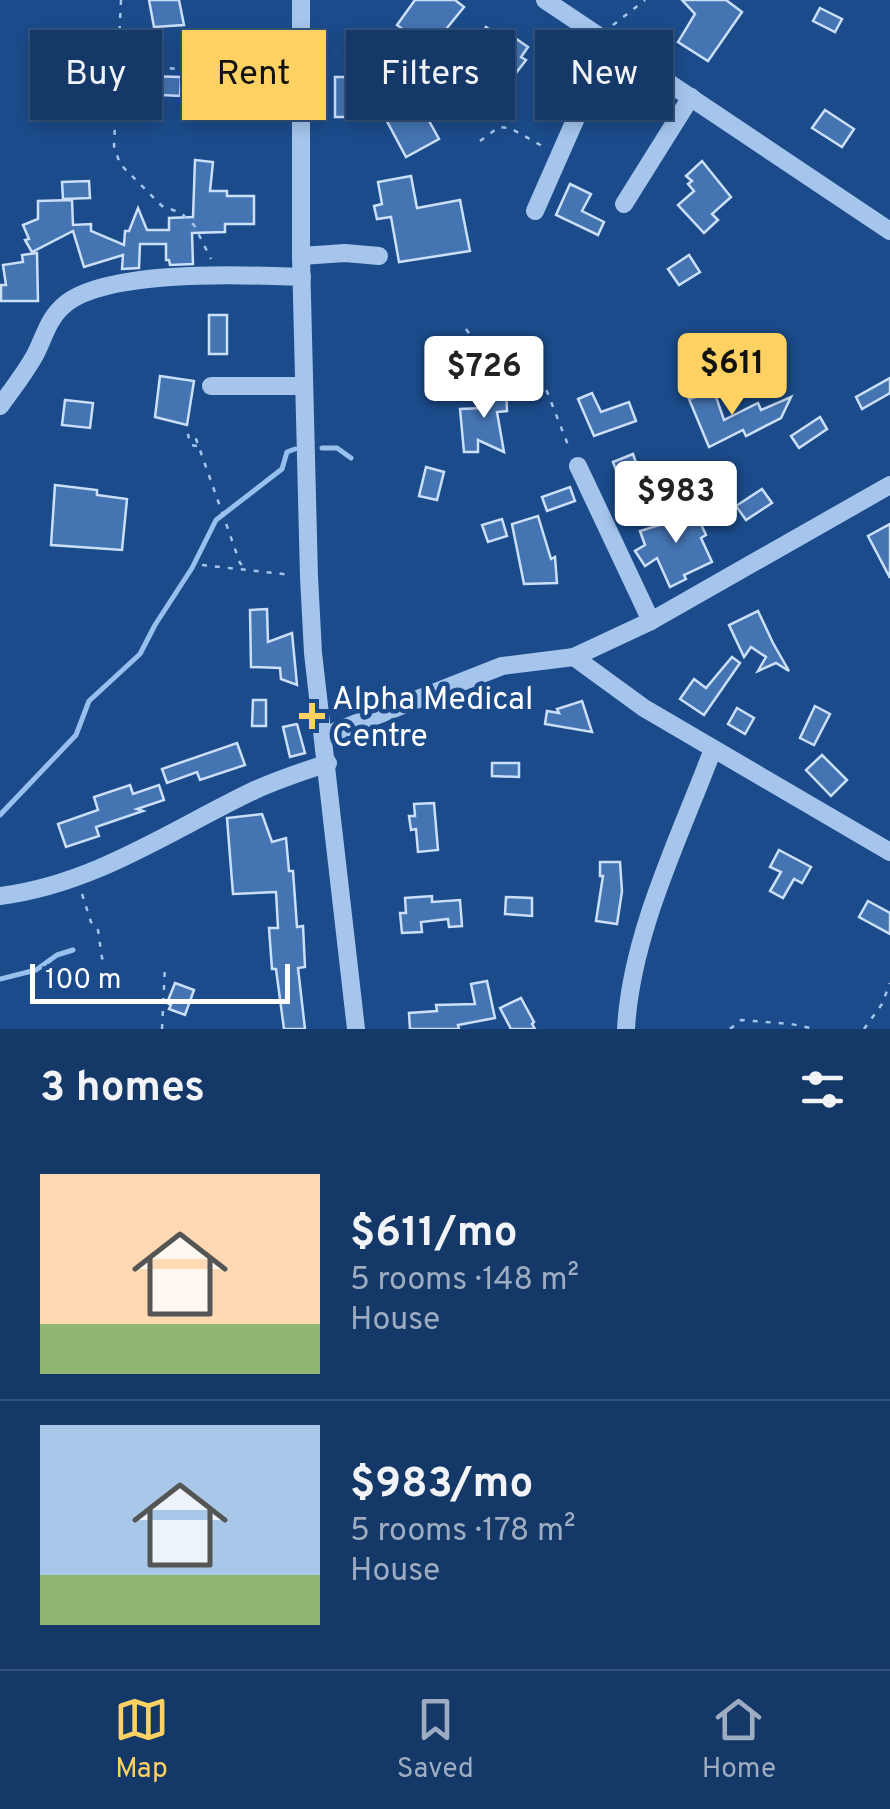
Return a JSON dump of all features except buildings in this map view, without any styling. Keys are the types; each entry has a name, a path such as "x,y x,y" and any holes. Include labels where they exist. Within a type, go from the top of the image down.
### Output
{"street":[{"path":"301,0 301,30"},
{"path":"545,0 590,30"},
{"path":"673,84 890,231"},
{"path":"624,204 692,97"},
{"path":"300,120 313,653 356,1029"},
{"path":"535,211 574,120"},
{"path":"301,256 379,256"},
{"path":"0,406 34,358 60,308 76,297 138,282 219,274 302,278"},
{"path":"210,386 304,386"},
{"path":"578,466 650,621"},
{"path":"324,736 502,666 574,657 650,621 890,485"},
{"path":"574,657 644,708 890,852"},
{"path":"626,1029 628,1002 644,934 713,750"},
{"path":"0,896 36,892 71,882 151,846 256,790 328,762"}],"path":[{"path":"118,30 120,0"},
{"path":"613,30 645,0"},
{"path":"115,120 114,146 120,164 162,206 181,213 194,225 219,274"},
{"path":"480,141 499,127 510,128 560,156"},
{"path":"466,329 476,342 491,347 509,366 534,378 546,389 578,466"},
{"path":"197,446 240,563 247,570"},
{"path":"202,565 309,577"},
{"path":"71,882 86,898 91,922 98,930 102,958 108,965"},
{"path":"162,1029 164,966"},
{"path":"864,1029 882,1004 890,983"},
{"path":"882,1004 890,1008"},
{"path":"730,1029 741,1020 815,1029"}],"waterway":[{"path":"322,448 337,448 351,458"},
{"path":"0,815 76,735 89,701 140,654 216,520 282,469 287,452 295,449"},
{"path":"0,979 36,970 57,955 73,950"}],"place":[{"name":"Alpha Medical Centre","path":"312,716"}]}
